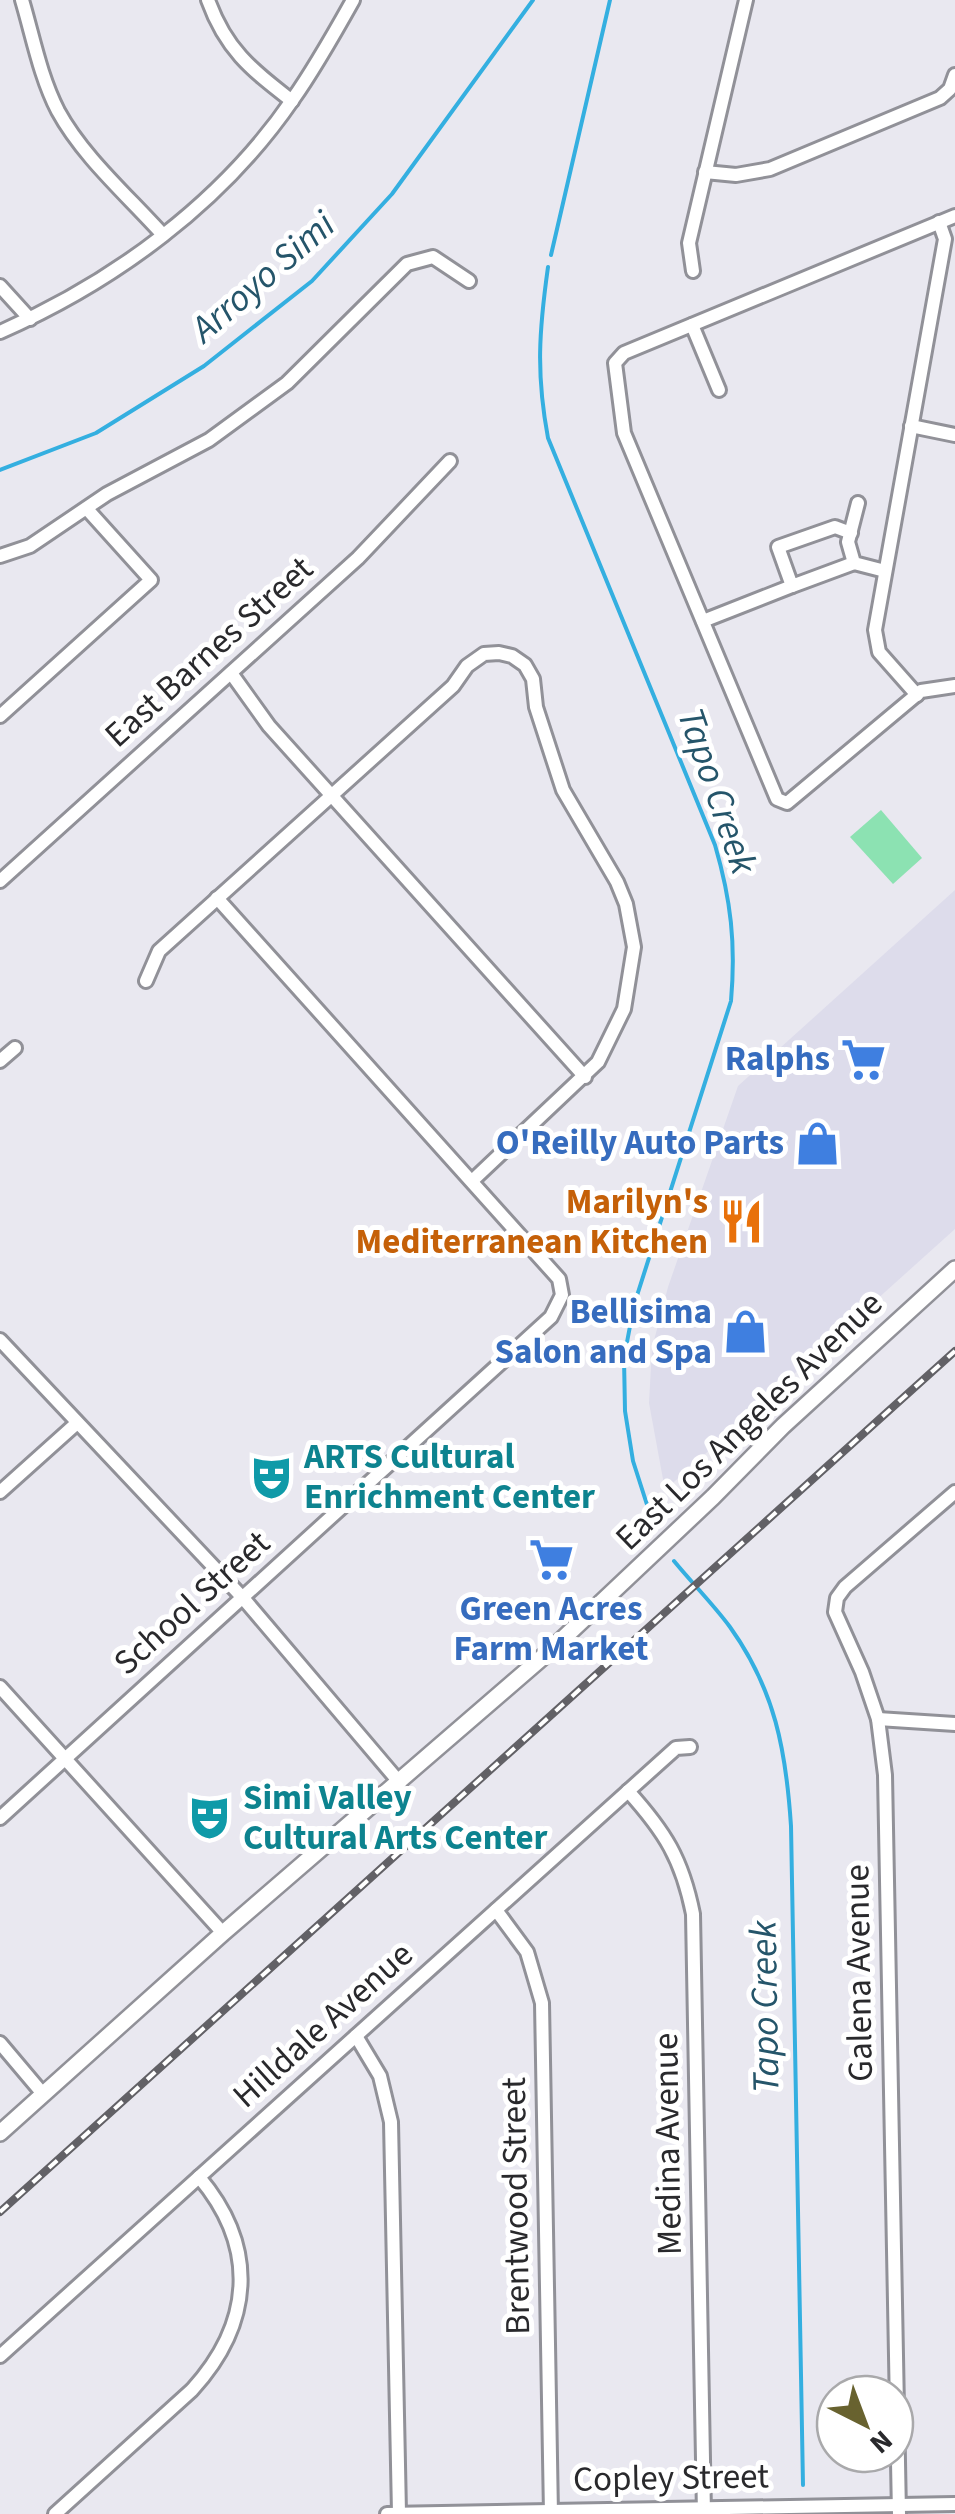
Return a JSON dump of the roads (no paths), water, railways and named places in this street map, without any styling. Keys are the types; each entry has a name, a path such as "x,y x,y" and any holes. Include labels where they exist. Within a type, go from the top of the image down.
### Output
{"main road":[{"name":"East Los Angeles Avenue","path":"0,2133 630,1577 783,1426 955,1269"}],"street":[{"path":"22,0 44,77 59,112 78,140 163,235"},
{"path":"208,0 228,44 245,64 292,101"},
{"path":"0,332 97,282 163,235 234,171 292,101 353,0"},
{"path":"693,271 689,243 746,0"},
{"path":"705,172 736,175 770,169 940,98 950,89 955,75"},
{"path":"955,216 624,352 615,364 624,433 777,799 787,803 917,695 955,686"},
{"path":"917,695 879,652 875,630 945,240 939,222"},
{"path":"0,556 30,546 107,494 209,440 287,383 407,264 433,258 470,280"},
{"path":"0,286 30,319"},
{"path":"692,324 719,390"},
{"path":"911,426 955,435"},
{"name":"East Barnes Street","path":"0,881 358,558 450,461"},
{"path":"854,563 848,542 858,504"},
{"path":"0,716 152,580 87,509"},
{"path":"792,586 778,546 835,527 851,532"},
{"path":"703,621 854,563 886,571"},
{"path":"146,981 159,951 217,898 332,796 453,686 473,660 484,654 506,654 524,665 533,679 536,707 563,790 617,882 632,927 633,967 624,1009 608,1045 585,1077 472,1181 217,898"},
{"path":"231,673 270,726 585,1077"},
{"path":"0,1061 15,1048"},
{"name":"School Street","path":"0,1818 556,1310 562,1296 559,1279 472,1181"},
{"path":"0,1340 242,1598 400,1783"},
{"path":"0,1492 77,1423"},
{"name":"Galena Avenue","path":"899,2509 886,1775 878,1719 836,1612 837,1598 845,1587 954,1497"},
{"path":"0,1687 223,1933"},
{"path":"878,1719 955,1724"},
{"name":"Hilldale Avenue","path":"0,2356 676,1748 690,1747"},
{"name":"Medina Avenue","path":"628,1791 674,1850 693,1914 704,2511"},
{"name":"Brentwood Street","path":"496,1910 527,1952 542,2003 551,2512"},
{"path":"356,2036 380,2076 392,2122 398,2513"},
{"path":"0,2044 43,2094"},
{"path":"55,2514 192,2390 225,2346 235,2321 240,2268 227,2216 200,2176"},
{"name":"Copley Street","path":"387,2514 899,2509 955,2504"}],"waterway":[{"name":"Arroyo Simi","path":"0,470 96,433 204,366 312,281 392,194 533,0"},
{"name":"Tapo Creek","path":"551,255 610,0"},
{"name":"Tapo Creek","path":"548,267 540,352 548,438 715,845 731,922 731,1001 634,1305 624,1358 625,1411 633,1461 650,1514"},
{"name":"Tapo Creek","path":"674,1561 730,1627 758,1674 776,1722 786,1772 791,1826 803,2485"}],"railway":[{"path":"0,2212 955,1351"}],"place":[{"name":"Ralphs","path":"863,1059"},
{"name":"O'Reilly Auto Parts","path":"817,1143"},
{"name":"Marilyn's Mediterranean Kitchen","path":"741,1222"},
{"name":"Bellisima Salon and Spa","path":"745,1332"},
{"name":"ARTS Cultural Enrichment Center","path":"271,1477"},
{"name":"Green Acres Farm Market","path":"551,1559"},
{"name":"Simi Valley Cultural Arts Center","path":"210,1818"}]}
